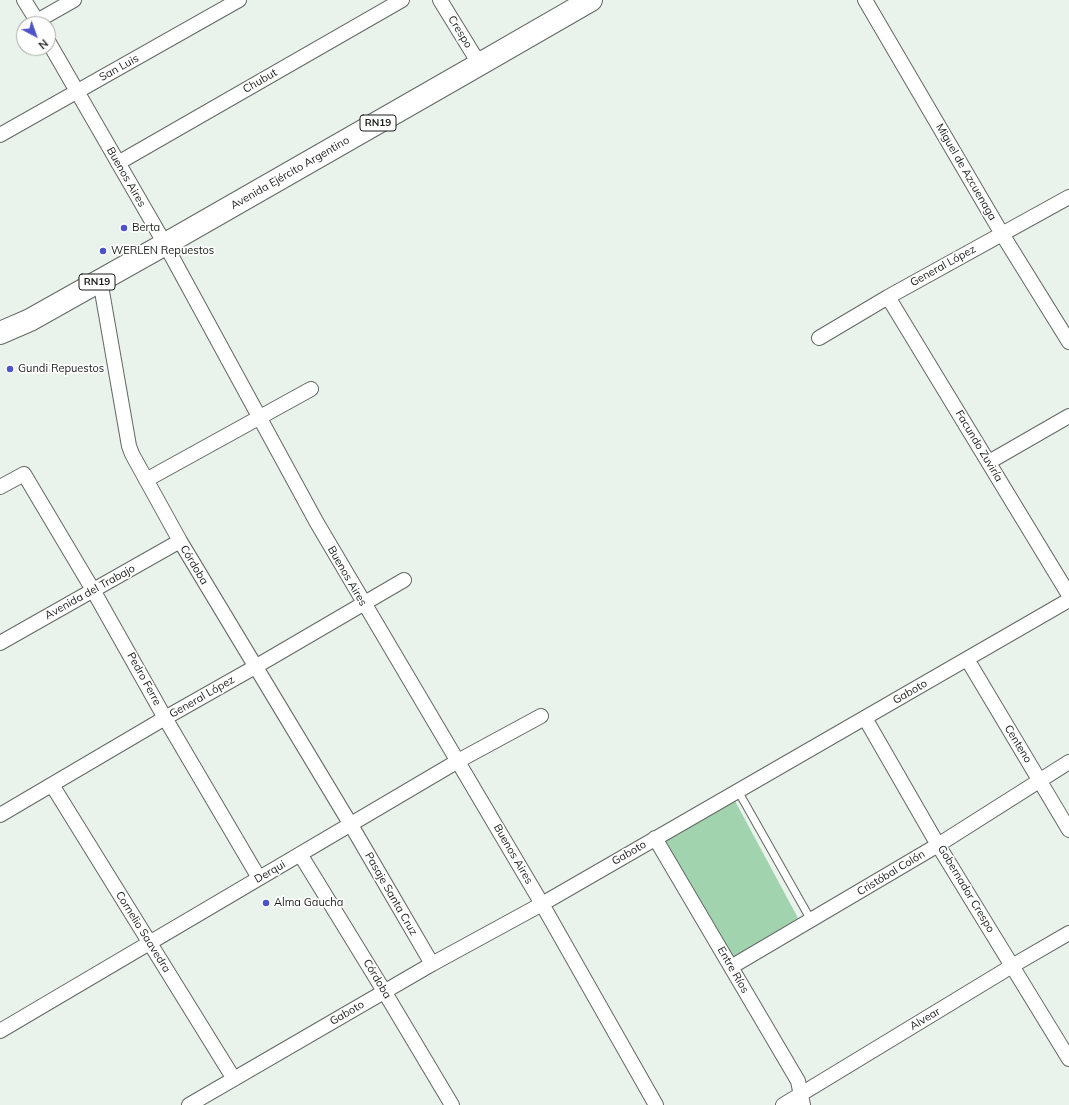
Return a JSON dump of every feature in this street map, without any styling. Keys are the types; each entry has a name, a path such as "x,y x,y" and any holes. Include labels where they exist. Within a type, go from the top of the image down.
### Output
{"main road":[{"name":"Avenida Ejército Argentino","path":"0,341 30,320 480,65 591,0"},
{"name":"Avenida Ejército Argentino","path":"0,333 30,320"}],"street":[{"path":"24,0 34,16"},
{"path":"49,16 74,0"},
{"name":"San Luis","path":"0,135 239,0"},
{"name":"Chubut","path":"118,163 402,0"},
{"name":"Crespo","path":"440,0 480,65"},
{"name":"Miguel de Azcuenaga","path":"865,0 1002,234 1069,342"},
{"name":"Buenos Aires","path":"56,55 165,244 317,523 542,904 656,1105"},
{"name":"General López","path":"819,338 888,297 1069,197"},
{"name":"Córdoba","path":"100,280 129,446 132,454 180,541 351,824"},
{"name":"Facundo Zuviría","path":"888,297 1069,594"},
{"path":"146,480 311,389"},
{"path":"989,462 1069,416"},
{"name":"Pedro Ferre","path":"0,487 24,474 93,590 165,718 259,878"},
{"name":"Avenida del Trabajo","path":"0,643 180,541"},
{"name":"General López","path":"0,815 404,580"},
{"name":"Gaboto","path":"189,1105 384,991 542,904 1069,600"},
{"name":"Centeno","path":"967,659 1069,830"},
{"name":"Derqui","path":"0,1031 458,761 542,716"},
{"name":"Gobernador Crespo","path":"865,718 938,845 1069,1060"},
{"name":"Cristóbal Colón","path":"731,967 938,845 1069,762"},
{"name":"Cornelio Saavedra","path":"52,785 234,1079"},
{"name":"Pasaje Santa Cruz","path":"351,824 432,964"},
{"name":"Entre Ríos","path":"655,838 798,1081 802,1100"},
{"name":"Córdoba","path":"300,854 452,1105"},
{"name":"Alvear","path":"783,1105 802,1100 1012,966 1069,933"}],"lane":[{"path":"738,791 811,920"}],"green space":[{"path":"735,801 798,918 733,957 664,842"}],"place":[{"name":"Berta","path":"124,228"},
{"name":"WERLEN Repuestos","path":"103,251"},
{"name":"Gundi Repuestos","path":"10,369"},
{"name":"Alma Gaucha","path":"266,903"}]}
